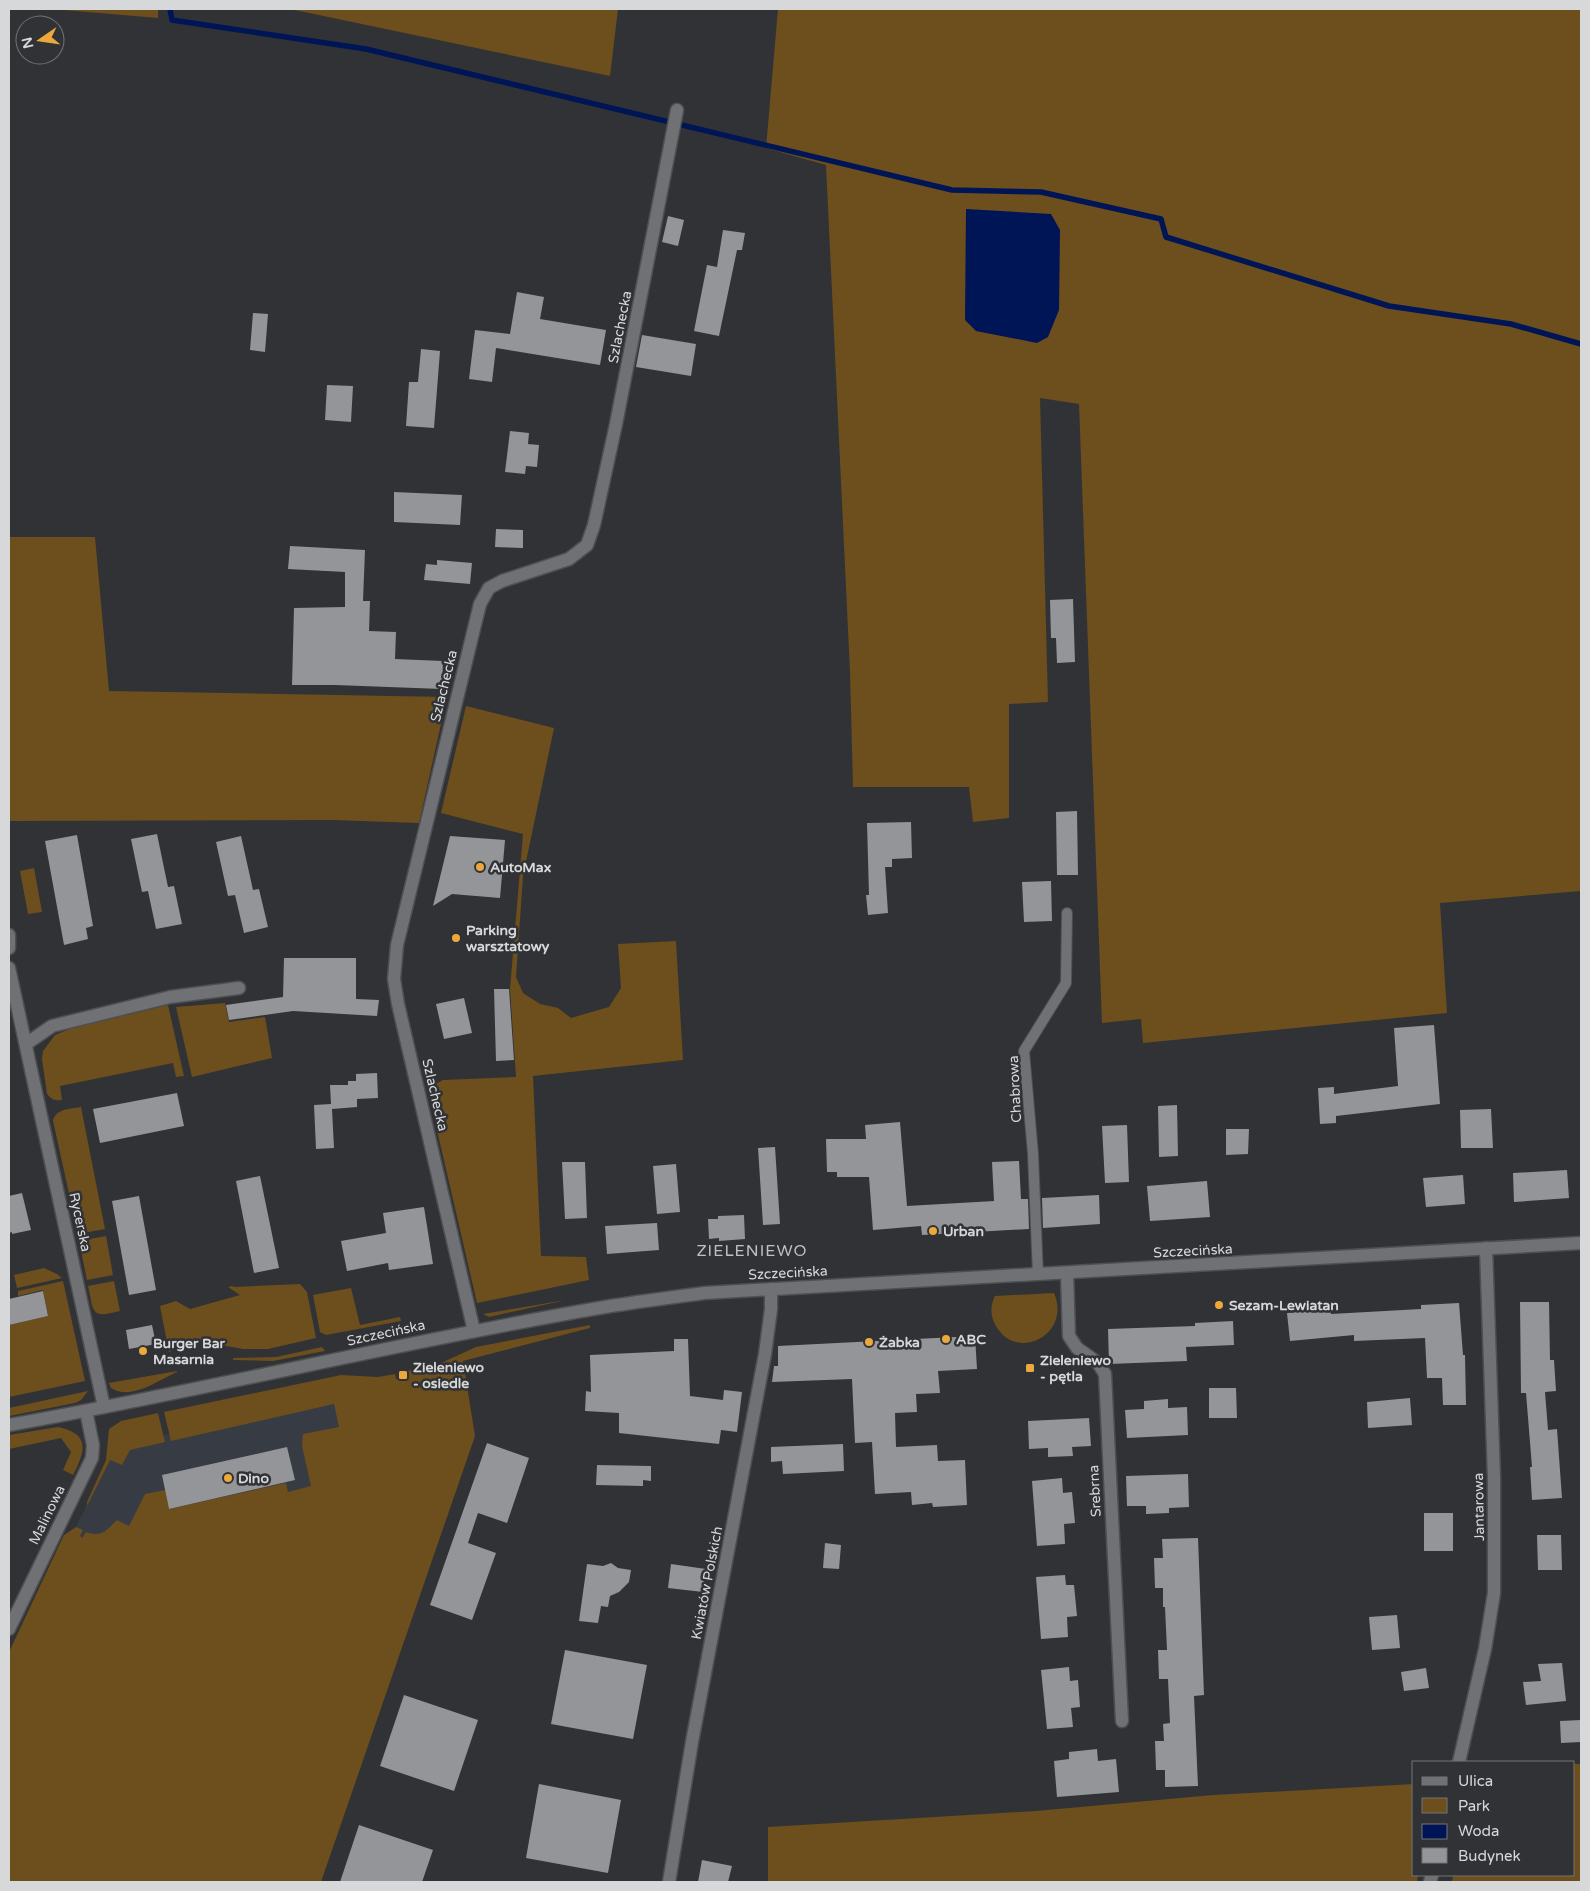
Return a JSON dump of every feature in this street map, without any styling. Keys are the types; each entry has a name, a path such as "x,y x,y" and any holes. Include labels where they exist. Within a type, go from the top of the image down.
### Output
{"street":[{"name":"Szlachecka","path":"474,1331 398,1004 394,979 397,945 480,604 489,588 502,581 569,559 587,544 594,525 616,424 677,110"},
{"path":"9,935 9,948"},
{"name":"Rycerska","path":"9,968 104,1407"},
{"path":"26,1044 52,1026 170,997 238,988"},
{"name":"Szczecińska","path":"9,1425 86,1411 474,1331 601,1307 704,1293 1581,1243"},
{"name":"Jantarowa","path":"1459,1761 1485,1649 1494,1593 1494,1477 1486,1248"},
{"name":"Srebrna","path":"1067,1273 1069,1336 1077,1348 1098,1363 1104,1374 1122,1721"},
{"name":"Kwiatów Polskich","path":"669,1882 692,1742 765,1354 771,1309 771,1289"},
{"name":"Malinowa","path":"9,1630 92,1458 93,1445 86,1411"}],"lane":[{"name":"Chabrowa","path":"1038,1275 1033,1154 1024,1050 1066,983 1067,913"}],"shaded area":[{"path":"336,1404 353,1479 67,1545 111,1456 131,1441"}],"green space":[{"path":"52,9 158,9 158,18"},
{"path":"290,9 618,9 610,76"},
{"path":"778,9 1581,9 1581,891 1440,903 1447,1013 1143,1043 1141,1019 1102,1023 1079,404 1040,398 1048,702 1009,704 1009,818 973,822 969,787 853,787 850,672 826,165 766,148"},
{"path":"9,537 95,537 109,691 447,697 419,823 333,820 9,821"},
{"path":"466,706 554,728 523,876 516,977 523,993 540,1004 558,1008 571,1018 609,1007 621,988 618,944 676,941 683,1060 533,1076 541,1256 586,1257 589,1280 477,1303 433,1113 434,1085 443,1080 516,1077 510,989 523,834 441,813"},
{"path":"34,868 42,912 28,914 20,871"},
{"path":"225,1003 229,1022 265,1017 272,1058 192,1077 176,1007"},
{"path":"168,1005 184,1076 176,1077 173,1063 60,1086 62,1100 50,1098 47,1094 42,1059 43,1051 55,1035 72,1028"},
{"path":"81,1107 105,1229 78,1234 53,1121 61,1111"},
{"path":"106,1236 113,1275 87,1280 79,1241"},
{"path":"44,1268 62,1278 17,1288 14,1275"},
{"path":"63,1281 85,1381 9,1397 9,1325 48,1316 43,1290 18,1296 18,1291"},
{"path":"114,1281 120,1311 98,1313 93,1307 88,1286"},
{"path":"300,1284 307,1292 316,1338 268,1349 243,1349 199,1341 169,1352 160,1306 176,1301 190,1309 240,1295 228,1287 232,1286"},
{"path":"351,1288 360,1325 400,1317 401,1321 326,1335 320,1332 313,1295"},
{"path":"1054,1293 1058,1308 1055,1321 1049,1331 1040,1339 1028,1343 1016,1342 1005,1337 996,1326 991,1311 995,1296"},
{"path":"566,1300 489,1317 483,1314"},
{"path":"590,1325 590,1328 463,1361 475,1436 321,1882 9,1882 9,1652 64,1535 76,1527 83,1530 80,1536 82,1538 86,1532 91,1534 100,1533 107,1530 117,1520 129,1526 145,1494 165,1490 169,1509 286,1483 288,1492 311,1486 302,1446 303,1434 339,1427 334,1404 171,1441 164,1412 341,1375 378,1377 395,1374 396,1379 408,1376 407,1371 439,1364 476,1347"},
{"path":"322,1347 325,1351 273,1361 233,1360 233,1358 276,1357"},
{"path":"177,1371 136,1391 119,1391 111,1388 109,1383"},
{"path":"88,1391 81,1400 75,1403 9,1416 9,1408"},
{"path":"158,1413 165,1442 130,1450 122,1465 110,1460 87,1506 87,1502 106,1460 109,1429 121,1421"},
{"path":"58,1427 76,1434 82,1444 81,1458 73,1475 63,1470 71,1452 61,1438 9,1449 9,1435"},
{"path":"1575,1764 1581,1764 1581,1882 1452,1882 1453,1876 1575,1876"},
{"path":"1412,1784 1412,1876 1418,1876 1417,1882 768,1882 768,1827 1036,1811 1213,1795"}],"water":[{"path":"966,209 1051,214 1060,230 1059,310 1048,337 1037,343 976,331 965,320"}],"building":[{"path":"668,216 684,220 678,246 662,242"},
{"path":"723,230 745,233 742,250 737,250 719,336 694,331 707,265 717,267"},
{"path":"517,292 544,297 540,319 606,330 600,365 496,348 492,382 469,379 475,330 510,334"},
{"path":"253,313 268,314 265,352 250,350"},
{"path":"642,335 696,344 691,376 636,367"},
{"path":"421,349 440,351 434,428 406,426 409,382 418,382"},
{"path":"327,385 353,386 351,422 325,420"},
{"path":"510,431 529,433 528,444 539,445 537,467 526,466 525,474 505,472"},
{"path":"394,492 462,495 460,525 394,522"},
{"path":"496,529 523,530 523,548 495,547"},
{"path":"290,546 365,550 363,601 370,601 369,631 396,632 395,659 443,661 442,689 292,685 294,608 345,607 345,572 288,569"},
{"path":"437,560 472,563 470,584 424,580 426,564 437,565"},
{"path":"1073,599 1075,662 1057,663 1056,638 1051,638 1050,600"},
{"path":"1077,811 1078,875 1057,875 1056,812"},
{"path":"911,822 912,858 892,859 892,867 885,867 888,913 868,915 866,895 869,895 867,823"},
{"path":"157,834 168,887 174,886 182,924 156,929 148,891 142,892 131,839"},
{"path":"77,835 93,926 86,928 88,939 64,945 45,841"},
{"path":"241,836 253,890 259,889 268,927 244,933 235,895 228,896 216,842"},
{"name":"AutoMax","path":"450,836 505,840 500,898 452,894 433,906"},
{"path":"1051,881 1052,921 1024,922 1022,882"},
{"path":"284,958 356,958 356,999 379,1000 377,1016 293,1011 229,1020 226,1005 283,997"},
{"path":"494,989 509,989 514,1060 496,1061"},
{"path":"464,998 472,1033 444,1039 436,1004"},
{"path":"1434,1025 1440,1104 1336,1116 1336,1123 1320,1124 1318,1088 1334,1087 1334,1094 1398,1086 1394,1028"},
{"path":"377,1073 378,1098 357,1099 357,1107 332,1109 334,1148 316,1149 314,1105 331,1104 330,1085 348,1085 348,1081 356,1081 356,1074"},
{"path":"177,1093 184,1126 100,1143 93,1109"},
{"path":"1177,1105 1178,1156 1159,1157 1158,1106"},
{"path":"1491,1109 1493,1148 1461,1148 1460,1110"},
{"path":"900,1122 907,1206 994,1201 992,1162 1019,1161 1021,1199 1028,1199 1029,1229 922,1235 921,1226 873,1230 869,1177 837,1177 837,1172 827,1172 826,1139 866,1139 865,1125"},
{"path":"1127,1125 1129,1182 1105,1183 1102,1126"},
{"path":"1226,1129 1249,1129 1248,1154 1226,1155"},
{"path":"775,1147 780,1224 763,1225 758,1148"},
{"path":"562,1162 585,1162 587,1218 565,1219"},
{"path":"676,1164 680,1212 657,1214 653,1166"},
{"path":"1567,1170 1569,1198 1514,1202 1513,1173"},
{"path":"1463,1175 1465,1204 1426,1207 1423,1178"},
{"path":"260,1176 279,1268 254,1273 236,1181"},
{"path":"1207,1181 1210,1217 1150,1221 1147,1186"},
{"path":"22,1193 31,1230 12,1234 12,1232 9,1233 9,1196"},
{"path":"1099,1195 1100,1224 1043,1228 1042,1198"},
{"path":"139,1196 156,1290 129,1295 112,1201"},
{"path":"424,1207 433,1264 389,1270 388,1263 347,1271 341,1241 386,1233 383,1213"},
{"path":"744,1215 745,1239 719,1241 719,1238 709,1239 708,1219 718,1219 718,1216"},
{"path":"657,1223 659,1250 607,1254 605,1226"},
{"path":"43,1291 48,1316 9,1325 9,1299"},
{"path":"1520,1302 1549,1302 1550,1360 1554,1360 1556,1391 1545,1392 1548,1430 1557,1429 1562,1498 1532,1500 1530,1467 1532,1467 1526,1393 1521,1393"},
{"path":"1459,1303 1463,1355 1465,1355 1466,1405 1443,1405 1442,1378 1427,1378 1425,1338 1354,1341 1354,1335 1290,1341 1287,1313 1331,1309 1331,1314 1421,1309 1421,1305"},
{"path":"1233,1321 1234,1345 1186,1347 1187,1361 1109,1364 1108,1329 1195,1326 1195,1323"},
{"path":"152,1325 156,1344 129,1349 126,1330"},
{"path":"975,1336 977,1369 938,1371 940,1393 916,1394 917,1412 895,1413 896,1447 937,1445 938,1461 965,1460 967,1505 933,1507 932,1503 912,1505 911,1492 875,1494 872,1442 855,1443 852,1379 772,1382 774,1366 778,1366 778,1346"},
{"path":"674,1339 688,1339 690,1396 723,1400 724,1390 742,1392 737,1432 721,1430 719,1444 619,1433 619,1413 585,1411 586,1391 591,1392 590,1355 674,1351"},
{"path":"1209,1388 1236,1388 1237,1418 1209,1418"},
{"path":"1410,1398 1412,1425 1368,1428 1367,1402"},
{"path":"1168,1399 1168,1408 1187,1407 1188,1435 1127,1438 1125,1410 1144,1409 1144,1401"},
{"path":"1089,1418 1091,1446 1072,1447 1073,1456 1048,1457 1048,1448 1029,1449 1028,1421"},
{"path":"487,1443 529,1458 507,1523 478,1513 468,1543 496,1553 472,1620 430,1605"},
{"path":"843,1444 844,1471 783,1474 782,1461 771,1462 771,1447"},
{"name":"Dino","path":"287,1447 295,1480 169,1509 162,1475"},
{"path":"597,1465 651,1466 651,1481 643,1480 643,1486 596,1485"},
{"path":"1188,1474 1189,1507 1169,1508 1169,1513 1146,1514 1146,1506 1127,1506 1126,1476"},
{"path":"1062,1478 1063,1493 1072,1492 1075,1523 1064,1524 1065,1544 1037,1546 1032,1481"},
{"path":"1424,1513 1453,1513 1453,1551 1424,1551"},
{"path":"1537,1535 1561,1535 1562,1570 1538,1570"},
{"path":"1198,1538 1204,1695 1194,1696 1198,1786 1165,1787 1165,1770 1156,1770 1155,1741 1164,1741 1163,1724 1170,1723 1168,1679 1159,1679 1158,1650 1167,1650 1165,1607 1163,1607 1163,1588 1155,1588 1154,1558 1163,1558 1162,1539"},
{"path":"825,1543 841,1545 839,1569 823,1568"},
{"path":"611,1563 618,1568 631,1570 629,1582 619,1592 610,1596 608,1607 601,1606 598,1623 579,1621 587,1564 603,1566"},
{"path":"671,1564 706,1569 703,1592 668,1588"},
{"path":"1065,1575 1066,1585 1074,1585 1077,1616 1067,1617 1068,1637 1041,1639 1036,1577"},
{"path":"1397,1615 1400,1648 1372,1650 1369,1617"},
{"path":"565,1650 647,1665 633,1739 551,1724"},
{"path":"1562,1663 1566,1701 1526,1705 1523,1682 1541,1681 1538,1664"},
{"path":"1069,1667 1070,1681 1078,1680 1080,1707 1071,1708 1073,1727 1047,1729 1041,1670"},
{"path":"1426,1668 1429,1688 1404,1691 1401,1672"},
{"path":"404,1695 478,1720 454,1791 380,1766"},
{"path":"1581,1720 1581,1742 1561,1743 1560,1721"},
{"path":"1097,1749 1098,1761 1116,1759 1119,1792 1057,1797 1054,1761 1069,1759 1069,1752"},
{"path":"539,1784 621,1800 608,1873 526,1858"},
{"path":"359,1825 433,1850 422,1882 340,1882"},
{"path":"702,1860 732,1866 728,1882 698,1882"}],"waterway":[{"path":"170,9 172,20 366,49 952,190 1041,192 1161,219 1166,237 1389,306 1511,324 1581,344"}],"place":[{"name":"AutoMax","path":"480,867"},
{"name":"Parking warsztatowy","path":"456,938"},
{"name":"Urban","path":"933,1231"},
{"name":"Sezam-Lewiatan","path":"1219,1305"},
{"name":"ABC","path":"946,1339"},
{"name":"Żabka","path":"869,1342"},
{"name":"Burger Bar Masarnia","path":"143,1351"},
{"name":"Zieleniewo - pętla","path":"1030,1368"},
{"name":"Zieleniewo - osiedle","path":"403,1375"},
{"name":"Dino","path":"228,1478"}],"district":[{"name":"ZIELENIEWO","path":"752,1251"}]}
